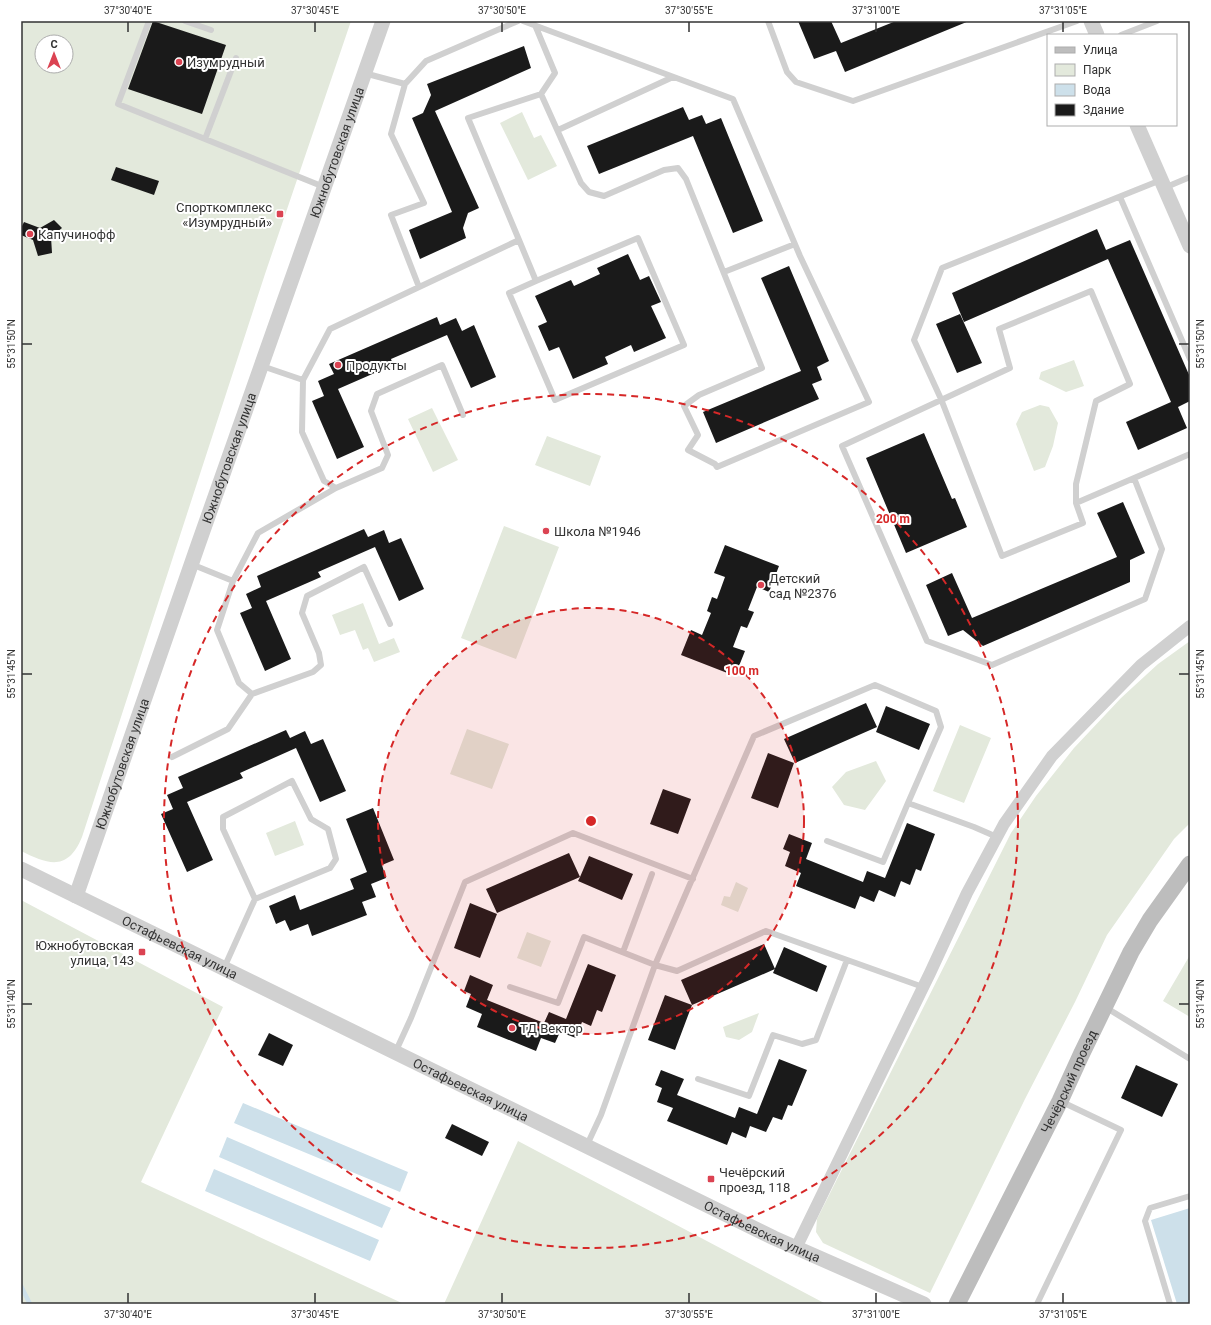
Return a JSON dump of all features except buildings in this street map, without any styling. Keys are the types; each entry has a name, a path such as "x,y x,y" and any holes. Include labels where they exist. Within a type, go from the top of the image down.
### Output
{"main road":[{"name":"Чечёрский проезд","path":"957,1304 1060,1101 1131,952 1150,920 1190,864"}],"street":[{"name":"Южнобутовская улица","path":"76,896 191,564 383,21"},
{"path":"1091,21 1097,34"},
{"path":"1137,126 1190,246"},
{"path":"796,1248 967,893 1004,824 1052,756 1141,665 1190,626"},
{"name":"Остафьевская улица","path":"21,869 586,1147 796,1248 924,1304"}],"lane":[{"path":"149,21 118,104 324,187"},
{"path":"185,21 211,30"},
{"path":"419,287 391,215 424,203 391,134 405,84 426,61 518,21"},
{"path":"523,21 734,99 795,244 869,402 717,467 715,464 688,450 698,435 684,406 699,395 762,368 686,179 678,168 664,170 604,196 589,192 581,183 541,94"},
{"path":"768,21 787,72 796,82 854,101 1077,21"},
{"path":"1124,34 1157,21"},
{"path":"535,25 555,73 541,94 468,118 536,281"},
{"path":"205,139 236,58"},
{"path":"364,73 405,84"},
{"path":"558,130 673,77"},
{"path":"1134,478 1162,550 1145,599 992,665 927,641 842,446 941,399 1010,368 999,329 1091,291 1130,384 1096,401 1076,484 1076,503 1083,523 1002,556 941,399 914,340 942,268 1120,197 1190,177"},
{"path":"1120,197 1190,359"},
{"path":"638,238 684,345 555,400 509,293 536,281 638,238"},
{"path":"336,488 324,481 302,432 303,380 330,329 519,240"},
{"path":"724,272 795,244"},
{"path":"261,366 303,380"},
{"path":"252,694 239,683 216,630 234,581 258,533 336,488 382,468 388,455 371,411 377,394 442,366 463,415"},
{"path":"1076,503 1190,454"},
{"path":"191,564 234,581"},
{"path":"172,757 228,730 252,694 313,672 321,665 319,653 302,613 307,596 364,567 390,624"},
{"path":"586,1147 601,1115 655,965 754,736 875,685 936,711 941,727 883,862 827,841"},
{"path":"224,969 255,899 330,868 336,859 328,829 310,819 292,781 223,817 223,829 255,899"},
{"path":"908,803 974,827 996,837"},
{"path":"395,1053 411,1018 465,882 573,833 692,879"},
{"path":"623,952 652,874"},
{"path":"510,987 558,1003 584,937 655,965 677,971 766,931 923,987"},
{"path":"698,1079 749,1096 773,1035 802,1044 816,1040 847,960"},
{"path":"1104,1006 1190,1059"},
{"path":"1037,1304 1121,1130 1060,1101"},
{"path":"1170,1304 1145,1221 1150,1208 1190,1196"}],"green space":[{"path":"21,21 351,21 265,274 82,837 77,848 64,860 49,862 21,851"},
{"path":"522,112 534,138 541,135 557,166 528,180 500,123"},
{"path":"1074,360 1084,386 1066,392 1039,379 1041,372"},
{"path":"1040,405 1049,407 1058,423 1053,446 1045,467 1034,471 1016,424 1022,412"},
{"path":"432,408 458,460 433,472 408,419"},
{"path":"547,436 601,456 590,486 535,465"},
{"path":"504,526 559,547 516,659 461,638"},
{"path":"363,603 379,644 394,638 400,652 374,662 368,648 363,650 355,630 340,635 332,615"},
{"path":"1190,641 1190,823 1174,839 1107,935 930,1293 823,1243 816,1232 817,1219 1011,833 1036,796 1074,748 1121,698 1158,664"},
{"path":"960,725 991,738 964,803 933,791"},
{"path":"467,729 509,744 492,789 450,774"},
{"path":"876,761 886,781 865,810 844,805 832,787 846,772"},
{"path":"295,821 304,845 275,856 266,833"},
{"path":"736,882 748,888 738,912 721,905 724,896 730,897"},
{"path":"21,900 223,1007 141,1182 404,1304 21,1304"},
{"path":"527,932 551,941 541,967 517,958"},
{"path":"1190,955 1190,1017 1163,1001"},
{"path":"759,1013 752,1032 739,1040 726,1037 723,1027"},
{"path":"518,1141 826,1304 444,1304"}],"water":[{"path":"243,1103 408,1172 400,1192 234,1123"},
{"path":"227,1137 391,1208 382,1228 219,1157"},
{"path":"214,1169 379,1240 370,1261 205,1191"},
{"path":"1190,1208 1190,1303 1177,1304 1151,1220"}],"waterway":[{"path":"21,1286 30,1304"}],"place":[{"name":"Изумрудный","path":"179,62"},
{"name":"Спорткомплекс «Изумрудный»","path":"280,214"},
{"name":"Капучинофф","path":"30,234"},
{"name":"Продукты","path":"338,365"},
{"name":"Школа №1946","path":"546,531"},
{"name":"Детский сад №2376","path":"761,585"},
{"name":"Южнобутовская улица, 143","path":"142,952"},
{"name":"ТД Вектор","path":"512,1028"},
{"name":"Чечёрский проезд, 118","path":"711,1179"}]}
